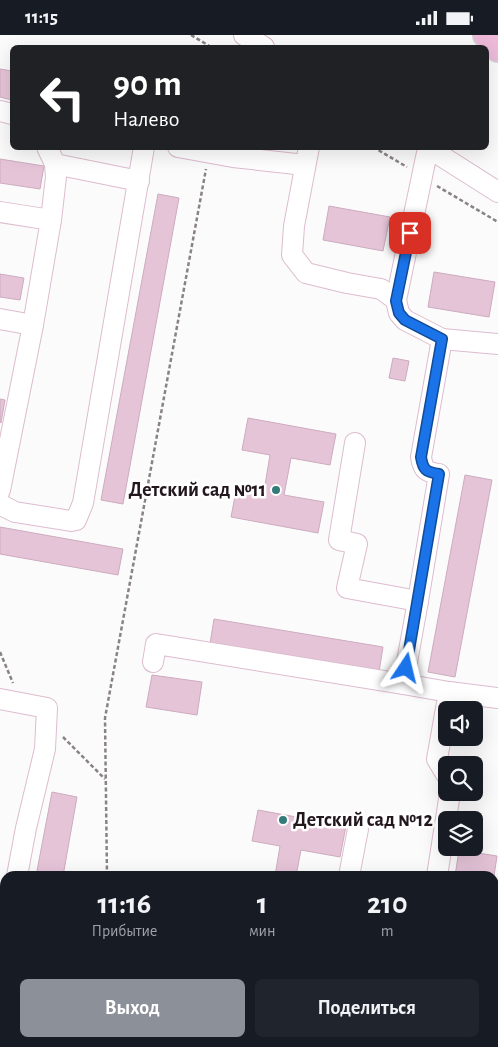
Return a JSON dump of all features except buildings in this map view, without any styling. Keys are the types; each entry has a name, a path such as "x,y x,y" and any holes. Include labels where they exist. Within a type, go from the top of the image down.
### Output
{"main road":[{"path":"486,35 498,49"}],"lane":[{"path":"244,35 261,45"},
{"path":"0,502 1,505 15,512 71,521 76,520 83,503 144,150"},
{"path":"194,150 234,157 307,156 294,226 292,255 306,273 381,289 396,301"},
{"path":"427,150 396,301 399,313 405,320 442,339 498,344"},
{"path":"430,150 498,192"},
{"path":"0,489 5,436 33,325 51,221 56,177 51,156 139,181"},
{"path":"0,211 51,221"},
{"path":"0,319 33,325"},
{"path":"403,684 439,474 429,472 423,467 421,457 442,339"},
{"path":"355,443 339,540 356,544 347,588 418,601"},
{"path":"153,662 156,644 449,692 498,697"},
{"path":"438,761 449,692"},
{"path":"0,699 46,708 45,749 26,827 18,871"},
{"path":"438,871 449,801"},
{"path":"350,871 358,829"}],"path":[{"path":"191,35 208,45"},
{"path":"107,871 105,718 209,153"},
{"path":"0,652 21,703"},
{"path":"46,720 106,780"}],"place":[{"name":"Детский сад №11","path":"276,490"},
{"name":"Детский сад №12","path":"283,820"}],"route":[{"path":"406,668 439,474 429,472 423,467 421,457 442,339 405,320 399,313 396,301 410,233"}]}
